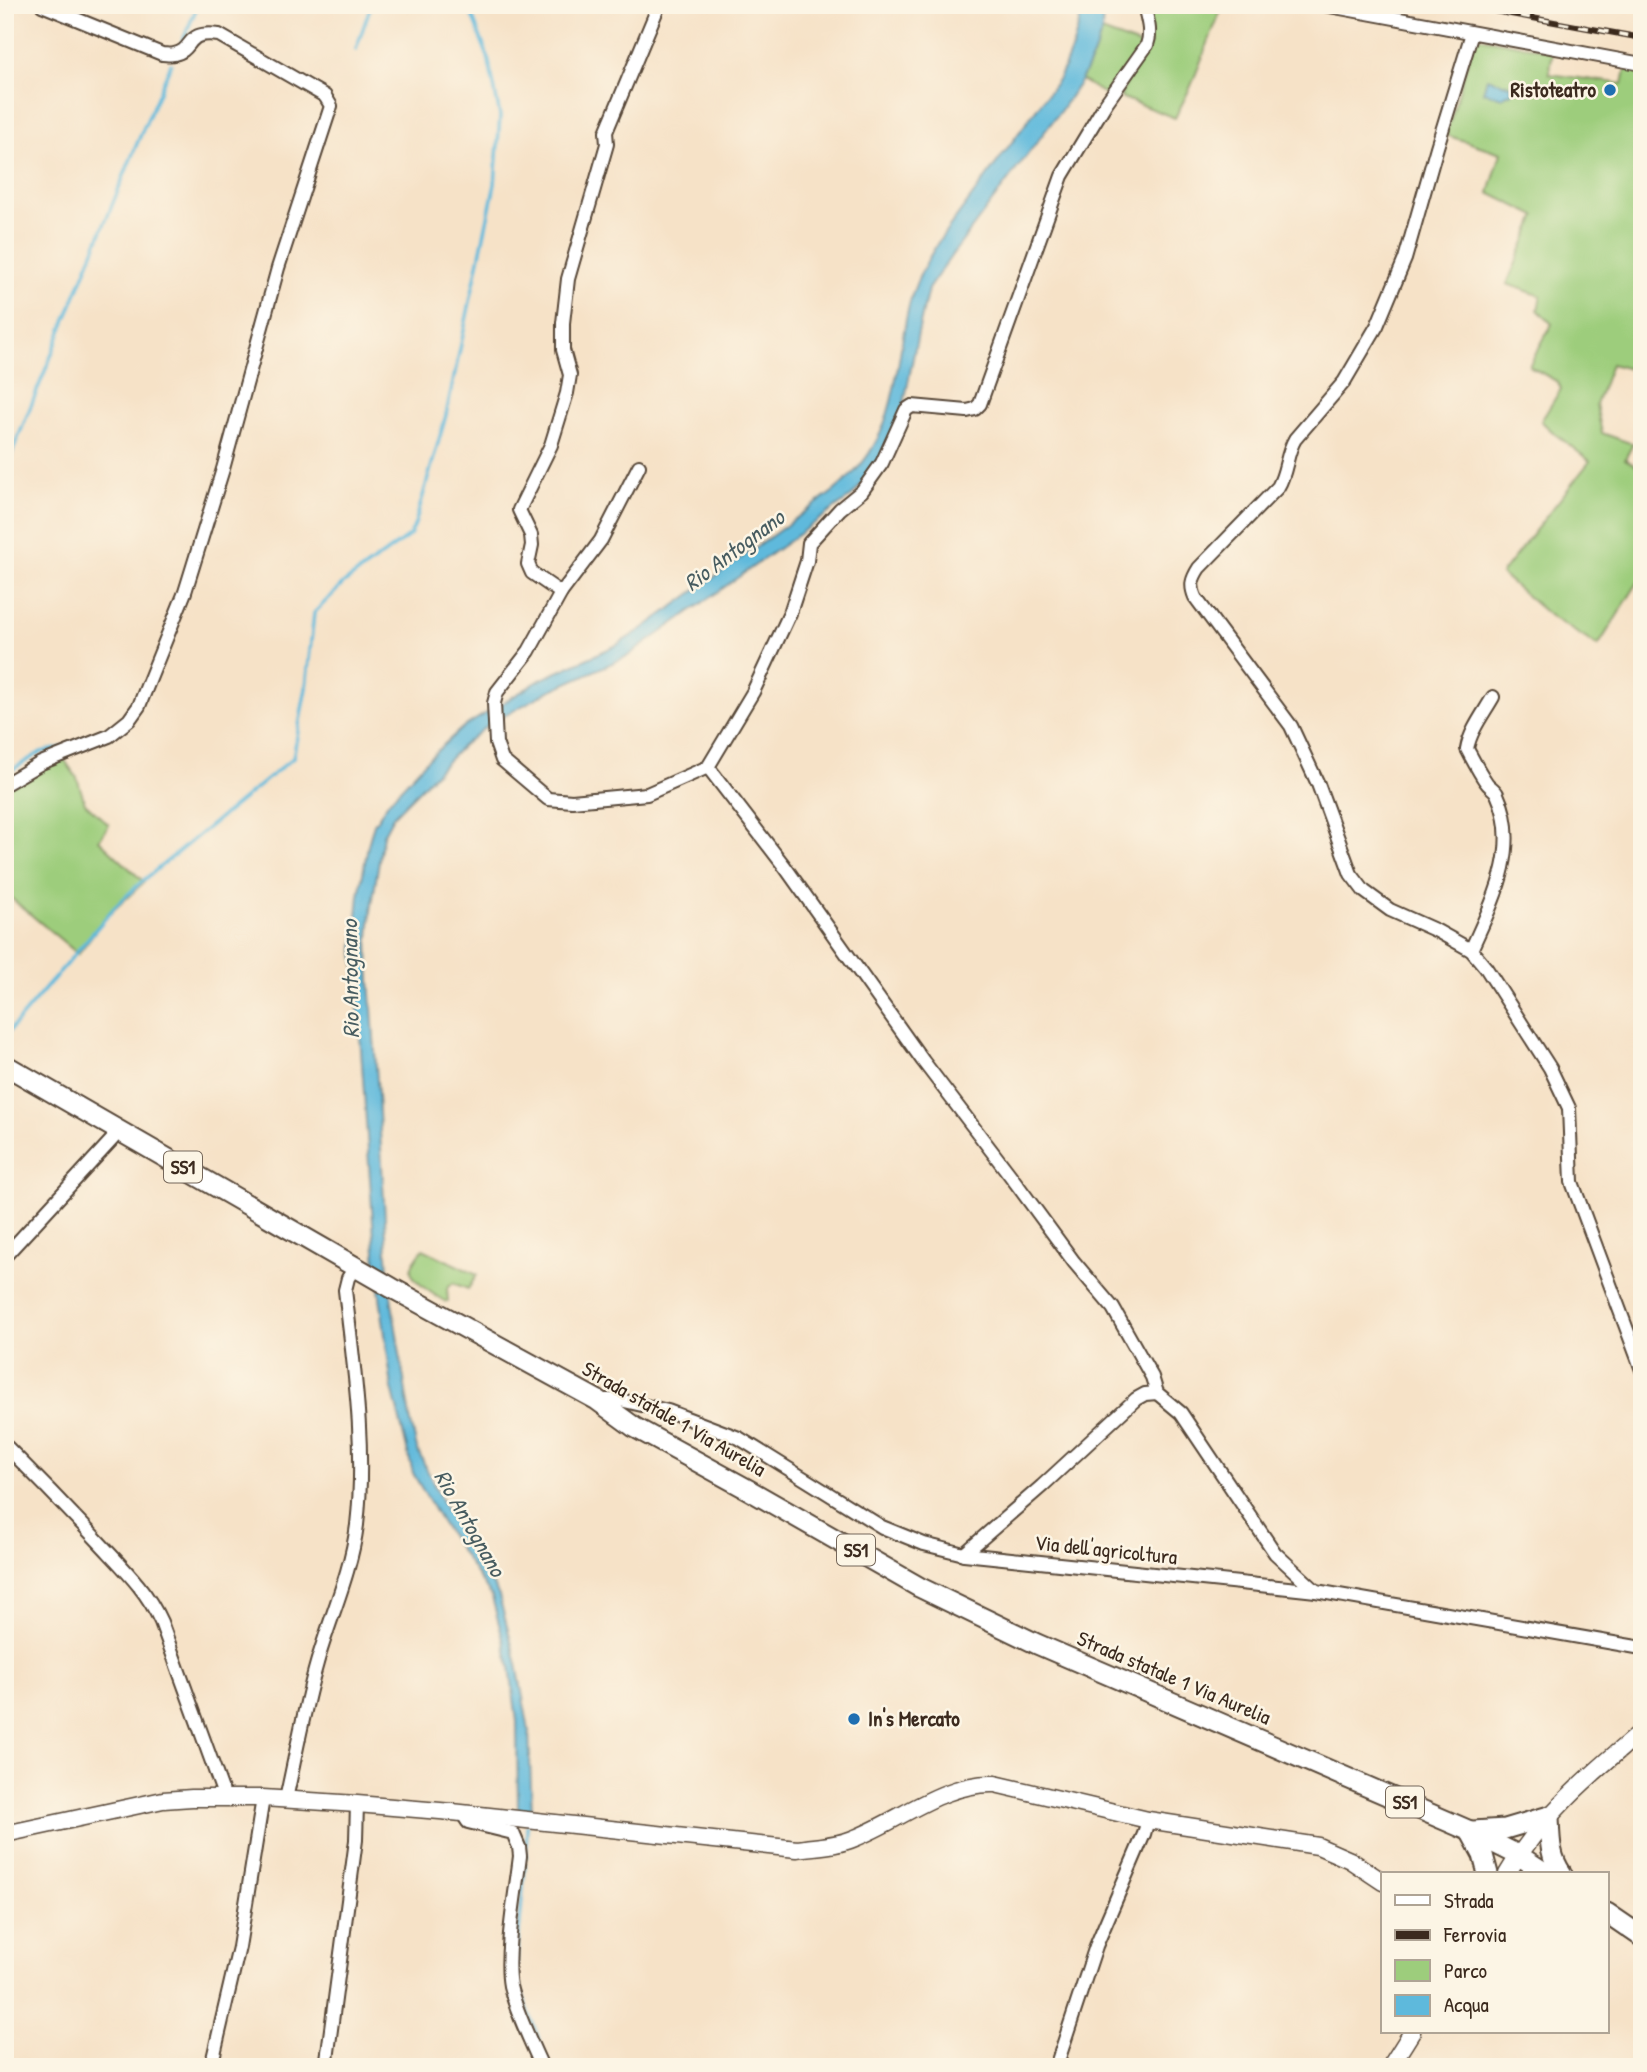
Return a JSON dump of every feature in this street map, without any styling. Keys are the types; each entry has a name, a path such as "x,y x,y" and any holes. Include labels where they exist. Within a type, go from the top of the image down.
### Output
{"main road":[{"name":"Strada statale 1 Via Aurelia","path":"5,1065 392,1288 597,1400 634,1427 919,1587 1037,1644 1470,1831"},
{"path":"1487,1872 1483,1855 1470,1831 1505,1829 1549,1816 1551,1851 1561,1872"},
{"name":"SS1","path":"1470,1831 1518,1855 1544,1872"},
{"path":"1608,1914 1642,1937"}],"street":[{"path":"5,784 41,763 109,736 130,720 139,706 185,592 223,469 278,268 331,106 325,96 219,35 206,33 194,36 183,50 174,54 162,54 43,5"},
{"path":"561,593 532,573 528,564 531,534 519,510 551,445 567,393 570,375 563,350 563,323 568,279 607,144 606,132 659,5"},
{"path":"639,466 601,540 561,593 529,651 497,692 494,729 502,760 548,799 572,801 647,794 708,767 753,692 790,613 807,561 809,543 840,509 862,491 882,463 906,410 912,406 967,411 980,404 1062,176 1106,103 1147,45 1150,37 1144,5"},
{"path":"1324,5 1642,64"},
{"path":"1472,33 1405,259 1377,326 1344,382 1290,447 1283,479 1278,487 1199,568 1191,588 1291,726 1318,783 1351,874 1364,891 1390,910 1471,950 1486,968 1550,1068 1569,1108 1572,1182 1642,1370"},
{"path":"1471,950 1492,904 1508,850 1504,817 1496,792 1488,785 1467,749 1493,697"},
{"path":"708,767 785,867 923,1060 1074,1262 1113,1308 1152,1377 1157,1393"},
{"path":"5,1255 120,1131"},
{"path":"286,1799 316,1667 342,1591 357,1525 360,1477 359,1408 345,1290 348,1278 359,1268"},
{"path":"964,1554 1136,1399 1145,1394 1157,1393 1181,1413 1275,1553 1316,1591"},
{"name":"Via dell'agricoltura","path":"597,1400 620,1400 668,1411 738,1438 882,1527 924,1544 964,1554 1316,1591 1642,1648"},
{"path":"5,1445 59,1498 152,1602 225,1798"},
{"path":"1508,1872 1549,1816 1592,1773 1642,1731"},
{"path":"5,1834 163,1800 263,1798 462,1814 797,1849 854,1839 957,1788 976,1783 1003,1786 1149,1820 1318,1846 1350,1860 1381,1881"},
{"path":"211,2067 239,1947 263,1798"},
{"path":"326,2067 356,1840 357,1804"},
{"path":"462,1814 468,1822 513,1833 519,1847 510,1986 541,2067"},
{"path":"1056,2067 1096,1946 1149,1820"},
{"path":"1390,2067 1411,2034"}],"green space":[{"path":"1147,5 1223,5 1191,86 1175,118 1120,97 1130,75 1150,45"},
{"path":"1102,31 1142,46 1108,96 1081,80"},
{"path":"1475,37 1553,51 1549,74 1623,84 1626,69 1642,71 1642,349 1633,370 1611,364 1596,405 1602,433 1633,444 1625,459 1642,469 1642,543 1639,547 1642,550 1642,576 1598,646 1550,616 1501,574 1590,461 1541,421 1561,389 1558,382 1529,366 1552,324 1538,310 1541,296 1507,284 1536,216 1489,193 1501,153 1446,135"},
{"path":"64,759 77,778 85,803 109,825 99,840 144,882 106,917 78,954 5,893 5,789 41,767"},
{"path":"423,1249 477,1275 468,1289 453,1283 447,1289 446,1302 420,1284 411,1270"}],"water":[{"path":"1084,5 1103,5 1102,31 1093,56 1061,110 928,289 904,403 881,460 852,496 628,656 549,691 488,725 462,746 393,816 383,835 371,911 368,951 392,1303 417,1449 446,1510 467,1536 499,1596 517,1664 529,1731 532,1814 518,1811 517,1721 510,1667 492,1597 441,1522 413,1473 392,1388 376,1266 354,948 359,896 374,824 389,801 427,760 462,728 542,679 615,646 642,629 834,491 860,465 873,447 888,414 915,286 937,244 1060,77 1073,46"},
{"path":"1487,78 1512,86 1511,94 1502,98 1483,92"}],"waterway":[{"path":"5,33 14,5"},
{"path":"182,42 198,5"},
{"path":"356,49 371,5"},
{"path":"5,1036 114,908 139,884 293,758 306,688 314,613 344,583 410,535 415,524 446,415 495,184 500,116 488,57 468,5"},
{"path":"5,470 171,64"},
{"path":"5,774 41,752 66,747"},
{"name":"Rio Antognano","path":"526,1857 527,1826"},
{"name":"Rio Antognano","path":"525,1865 517,1980 549,2067"}],"railway":[{"path":"1461,5 1642,38"}],"place":[{"name":"Ristoteatro","path":"1610,90"},
{"name":"In's Mercato","path":"854,1719"}]}
